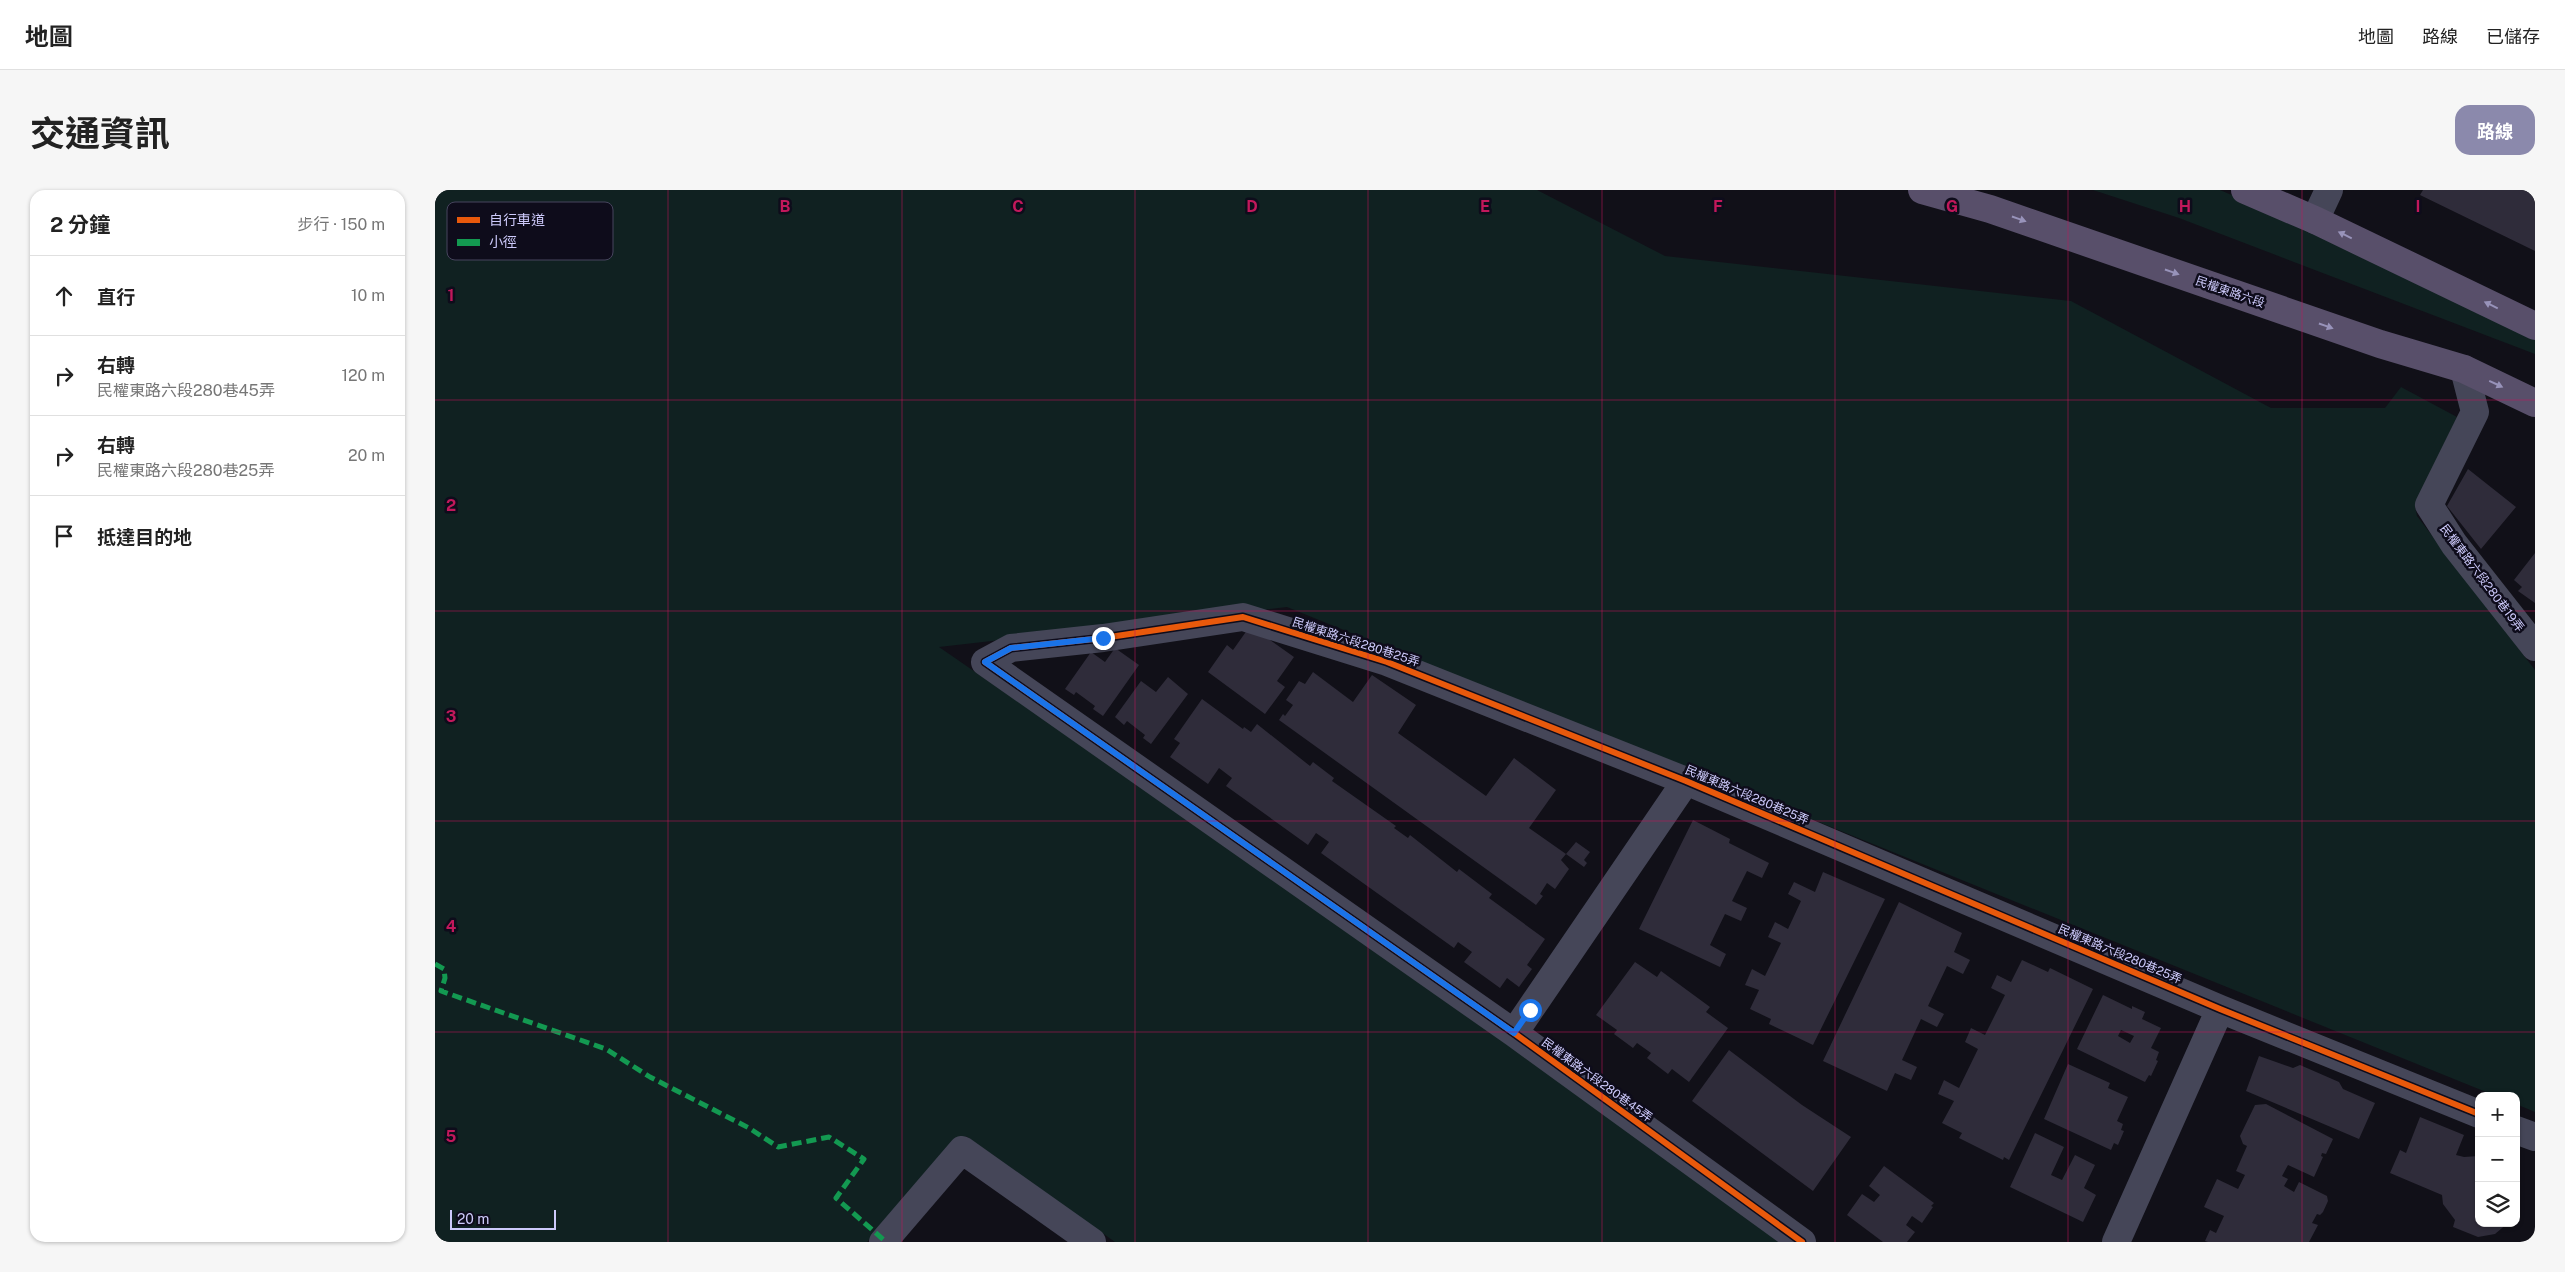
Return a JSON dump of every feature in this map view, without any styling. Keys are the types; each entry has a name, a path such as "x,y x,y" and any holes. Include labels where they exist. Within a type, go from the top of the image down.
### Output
{"main road":[{"name":"民權東路六段","path":"1922,190 1990,209 2380,344 2464,369 2535,402"},
{"path":"1946,190 1990,209"},
{"path":"2245,190 2315,220 2535,326"}],"street":[{"path":"2315,220 2329,190"},
{"name":"民權東路六段280巷19弄","path":"2464,369 2475,412 2429,505 2454,544 2535,647"},
{"name":"民權東路六段280巷25弄","path":"985,662 1011,648 1103,638 1243,617 1387,662 1686,781 2220,1009 2475,1112"},
{"name":"民權東路六段280巷45弄","path":"985,662 1514,1033 1802,1242"},
{"path":"1514,1033 1686,781"},
{"path":"2117,1242 2220,1009"},
{"path":"2520,1131 2535,1137"},
{"path":"883,1242 962,1150 1092,1242"}],"shaded area":[{"path":"435,190 1537,190 1665,256 2071,301 2271,408 2385,408 2401,387 2457,417 2415,506 2417,516 2535,670 2535,1112 2520,1106 2520,1092 2486,1092 1287,607 939,647 1135,782 1789,1242 1115,1242 966,1136 867,1242 435,1242"},
{"path":"2093,190 2220,190 2535,325 2535,354 2179,218"}],"building":[{"path":"2423,190 2535,190 2535,251 2420,195"},
{"path":"2468,469 2516,507 2481,549 2447,506"},
{"path":"2535,553 2535,603 2518,591 2522,587 2514,580"},
{"path":"1250,626 1294,657 1277,681 1285,687 1265,714 1208,672 1227,645 1233,650"},
{"path":"1115,648 1139,665 1103,716 1093,709 1095,706 1076,692 1074,695 1065,689 1091,652 1105,662"},
{"path":"1313,672 1353,702 1372,675 1416,705 1398,733 1486,796 1514,758 1556,790 1529,828 1566,854 1561,860 1569,869 1555,889 1547,883 1540,894 1543,896 1536,905 1279,720 1283,714 1285,716 1293,705 1286,700 1299,681 1305,684"},
{"path":"1168,677 1188,694 1151,744 1143,738 1145,735 1127,721 1124,725 1115,717 1141,681 1156,692"},
{"path":"1202,699 1243,729 1244,727 1251,732 1257,724 1310,766 1313,762 1334,778 1332,781 1396,826 1394,828 1408,838 1410,835 1457,872 1459,869 1492,894 1489,898 1545,939 1527,965 1532,969 1519,987 1507,978 1500,988 1464,962 1472,952 1458,942 1454,948 1321,853 1329,842 1316,833 1308,845 1226,786 1232,778 1219,768 1208,784 1170,757 1180,743 1174,739"},
{"path":"1693,820 1730,839 1729,843 1769,863 1762,878 1747,871 1732,901 1747,908 1741,921 1725,914 1710,945 1726,954 1720,967 1639,929"},
{"path":"1576,842 1590,852 1584,860 1587,863 1584,867 1566,854"},
{"path":"1823,872 1885,899 1813,1045 1769,1024 1771,1019 1750,1009 1759,990 1745,985 1752,969 1765,976 1781,943 1768,937 1775,922 1788,929 1801,901 1788,894 1794,882 1815,892"},
{"path":"1899,902 1962,933 1954,952 1970,960 1963,974 1947,966 1928,1006 1944,1014 1937,1027 1921,1019 1902,1060 1917,1067 1911,1080 1895,1073 1887,1091 1823,1061"},
{"path":"2022,960 2048,972 2050,968 2093,989 2009,1160 2004,1157 2003,1160 1959,1138 1962,1133 1942,1123 1954,1101 1938,1094 1944,1080 1959,1088 1978,1049 1965,1042 1971,1028 1985,1035 2005,995 1991,988 1997,975 2011,982"},
{"path":"1635,962 1657,977 1661,971 1710,1007 1706,1012 1728,1028 1689,1082 1672,1069 1668,1074 1647,1058 1651,1053 1637,1043 1633,1048 1614,1034 1617,1030 1596,1015"},
{"path":"2103,995 2132,1009 2132,1006 2145,1012 2142,1019 2161,1028 2151,1048 2159,1052 2156,1060 2158,1061 2151,1076 2149,1075 2145,1082 2077,1049","holes":["2121,1030 2134,1036 2130,1043 2118,1036"]},
{"path":"1729,1050 1802,1105 1851,1137 1813,1191 1692,1101"},
{"path":"2259,1056 2293,1068 2300,1065 2339,1082 2343,1089 2375,1103 2359,1139 2246,1091"},
{"path":"2068,1064 2110,1083 2108,1088 2128,1097 2117,1121 2123,1124 2121,1130 2124,1131 2118,1145 2114,1143 2111,1150 2044,1119"},
{"path":"2266,1104 2333,1139 2326,1154 2322,1153 2321,1156 2323,1157 2314,1177 2288,1165 2282,1176 2288,1179 2284,1186 2294,1192 2299,1182 2327,1196 2328,1201 2323,1212 2320,1215 2317,1214 2312,1223 2318,1225 2309,1242 2205,1241 2210,1230 2216,1233 2224,1216 2204,1207 2217,1179 2238,1189 2245,1175 2236,1171 2247,1146 2243,1144 2240,1136 2255,1105"},
{"path":"2420,1117 2464,1135 2456,1155 2475,1156 2475,1227 2503,1227 2495,1234 2478,1237 2453,1227 2455,1220 2443,1204 2442,1195 2390,1173 2400,1150 2406,1153"},
{"path":"2035,1133 2064,1147 2051,1175 2062,1180 2075,1155 2095,1165 2084,1188 2096,1195 2083,1222 2010,1187"},
{"path":"1884,1166 1934,1203 1922,1223 1912,1216 1906,1225 1915,1232 1907,1242 1883,1242 1847,1215 1862,1194 1874,1202 1880,1195 1869,1186"}],"marked path":[{"path":"435,964 444,969 445,978 441,991 606,1049 650,1077 749,1128 778,1147 829,1137 864,1159 836,1198 885,1241"}],"cycle path":[{"path":"1802,1242 1514,1033 985,662 1011,648 1103,638 1243,617 1387,662 1686,781 2220,1009 2475,1112"}],"route":[{"path":"1103,638 1011,648 985,662 1514,1033 1530,1010"}]}
